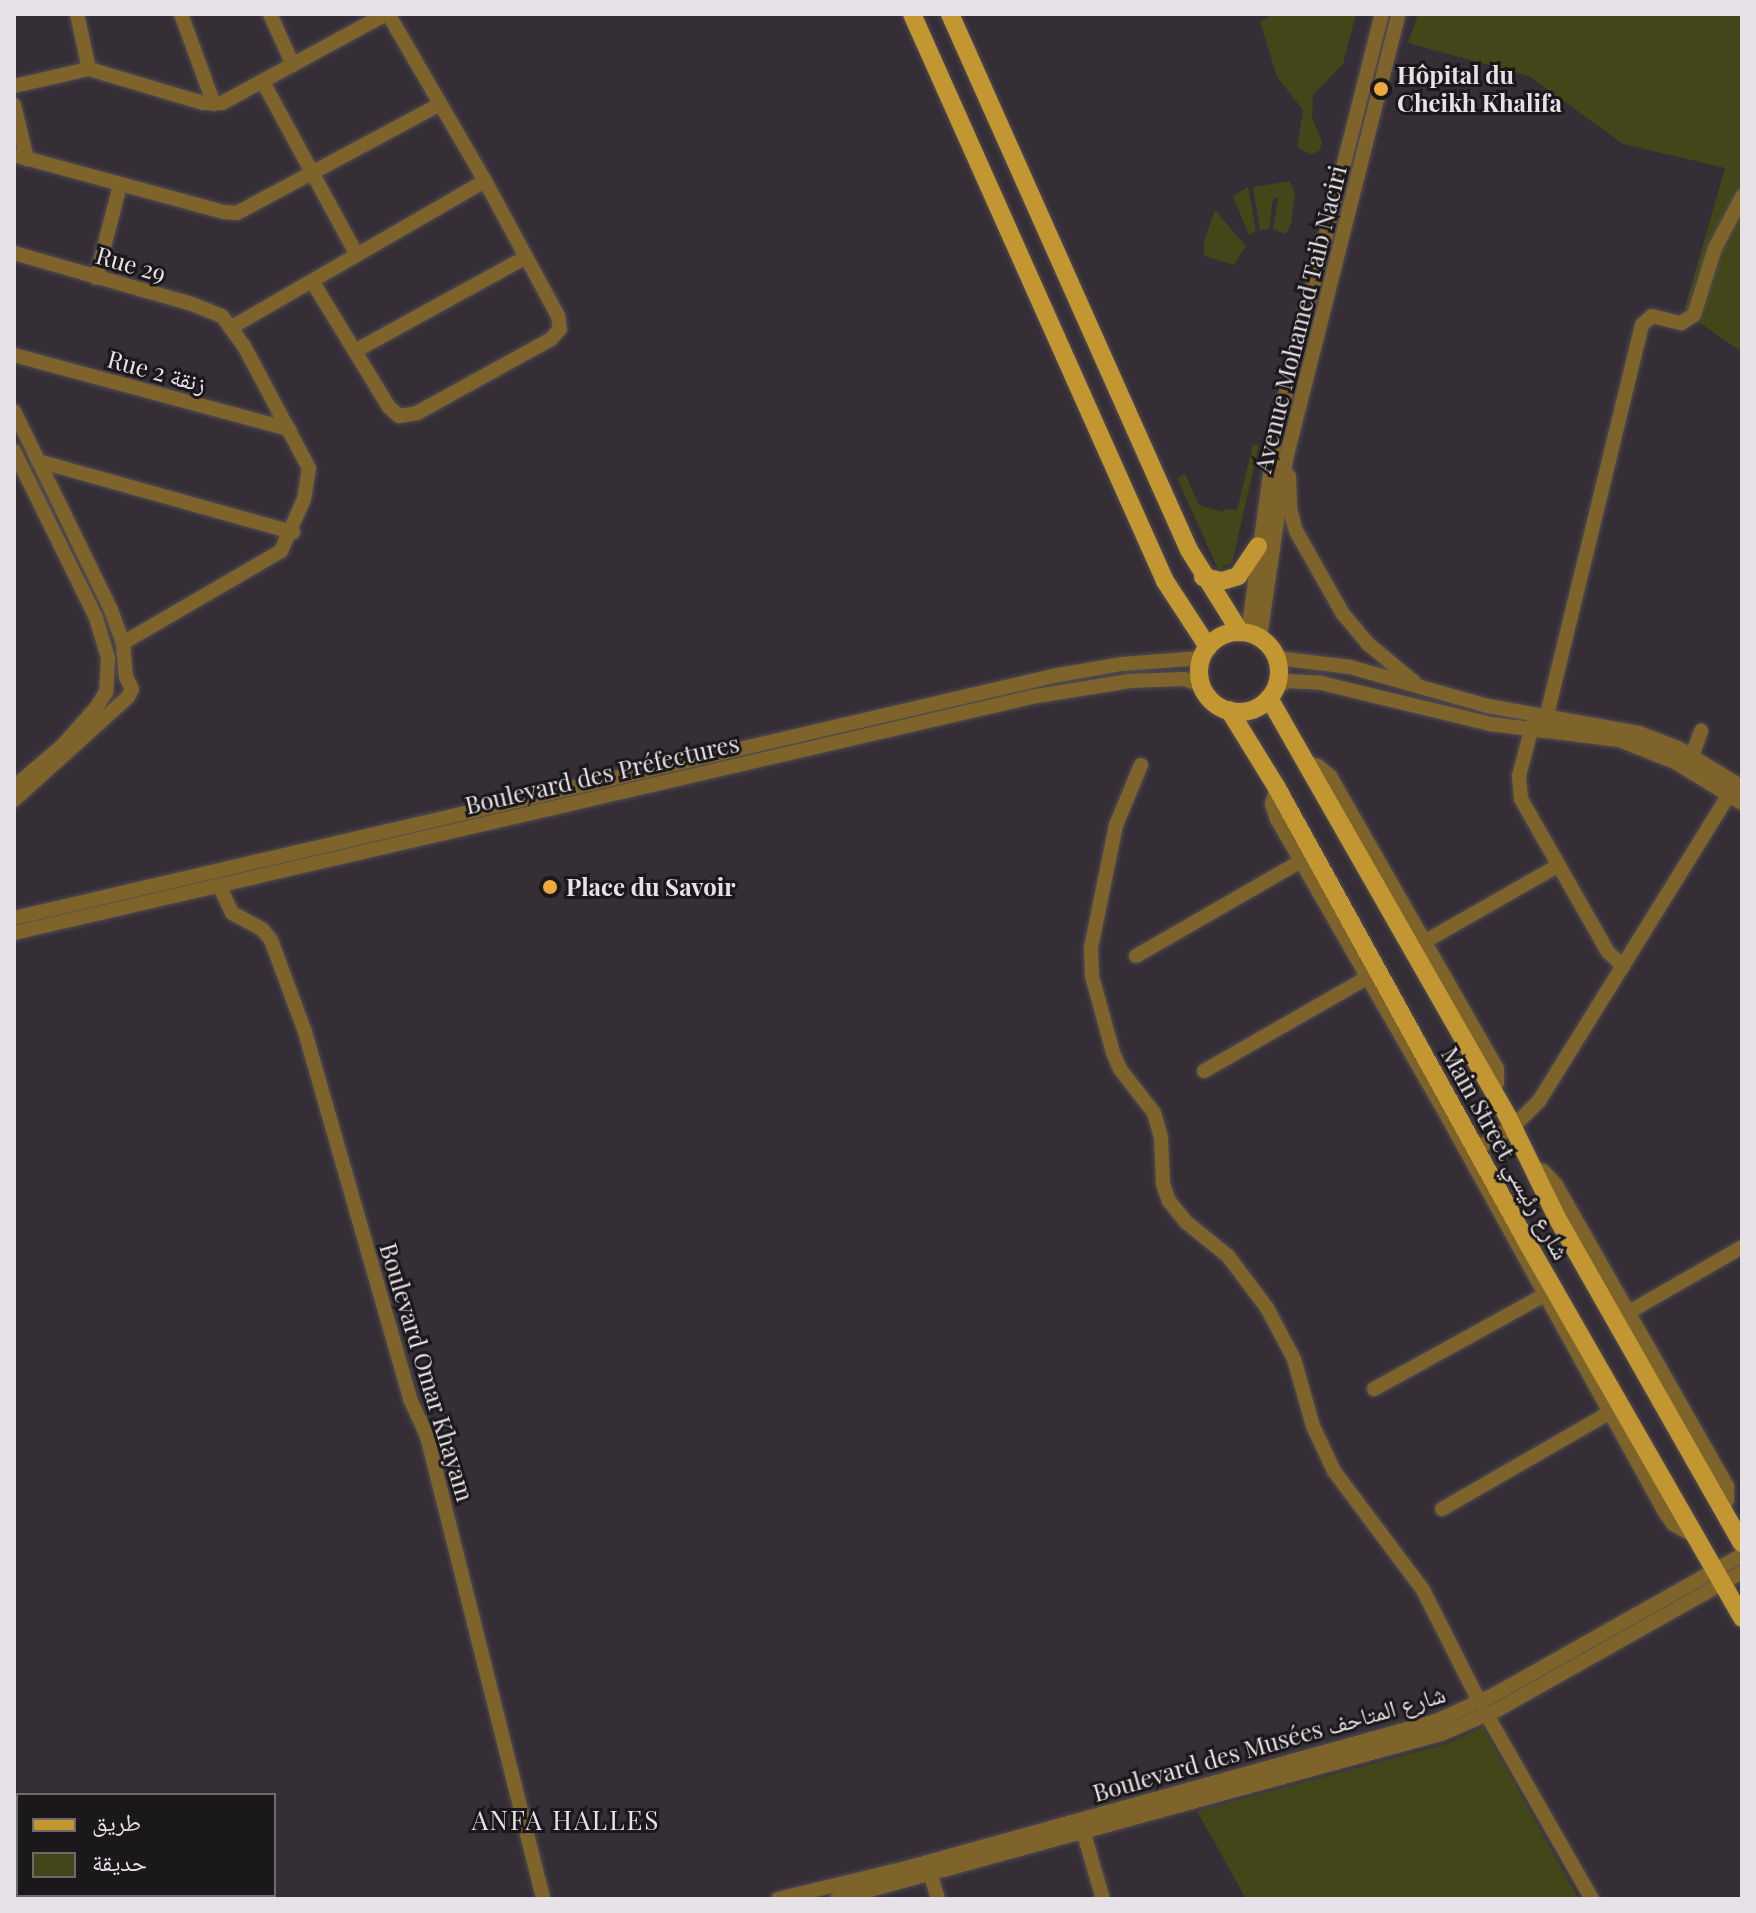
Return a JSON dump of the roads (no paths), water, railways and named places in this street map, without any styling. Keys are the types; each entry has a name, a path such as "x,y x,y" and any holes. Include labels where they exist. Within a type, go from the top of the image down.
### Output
{"main road":[{"path":"912,14 1165,581 1205,652 1202,685 1213,701 1229,710 1251,710 1273,692 1277,658 1249,634 1203,577 950,14"},
{"path":"954,105 984,90"},
{"path":"986,178 1015,161"},
{"path":"1203,577 1222,581 1238,576 1258,546"},
{"path":"1205,652 1226,634 1249,634"},
{"name":"Main Street شارع رئيسي","path":"1273,692 1307,763 1514,1126 1557,1218 1742,1543"},
{"name":"Main Street شارع رئيسي","path":"1229,710 1277,788 1478,1148 1528,1244 1742,1618"}],"street":[{"path":"77,14 89,69"},
{"path":"181,14 214,104"},
{"path":"270,14 293,65"},
{"path":"14,86 89,69 214,104 229,100 387,14 485,181 558,316 560,329 551,339 404,417 392,411 312,281"},
{"name":"Avenue Mohamed Taib Naciri","path":"1249,634 1258,546 1276,432 1382,14"},
{"name":"Avenue Mohamed Taib Naciri","path":"1249,634 1286,459 1399,14"},
{"path":"263,82 357,255"},
{"path":"14,105 21,157 237,213 440,104"},
{"path":"123,643 272,558 293,532 304,499 309,468 232,327 485,181"},
{"path":"96,278 120,185"},
{"path":"1623,966 1608,952 1519,792 1642,325 1652,316 1681,323 1694,315 1715,248 1742,197"},
{"name":"Rue 29","path":"14,253 211,311 232,327"},
{"path":"355,351 526,257"},
{"name":"Rue 2 زنقة","path":"14,355 289,429"},
{"path":"14,411 99,584 123,643 126,677 132,689 128,697 14,800"},
{"path":"14,451 96,618 108,658 106,687 110,698 120,701"},
{"path":"1286,459 1290,509 1305,550 1350,624 1417,686"},
{"path":"38,461 293,532"},
{"name":"Boulevard des Préfectures","path":"14,933 1065,673 1205,652"},
{"path":"1277,658 1350,667 1541,715 1639,733 1692,756 1738,795"},
{"path":"14,787 21,774 70,737 113,676 126,677"},
{"name":"Boulevard des Préfectures","path":"520,808 1067,690 1160,680 1193,680 1202,685"},
{"path":"1273,692 1298,681 1336,685 1490,724 1604,737 1634,744 1738,795"},
{"path":"1692,756 1701,731"},
{"path":"1307,763 1318,766 1330,776 1497,1069 1498,1077 1492,1089"},
{"path":"1141,765 1116,825 1091,948 1092,976 1120,1069 1154,1113 1160,1130 1163,1184 1169,1201 1186,1222 1238,1267 1272,1316 1294,1359 1313,1426 1334,1471 1423,1590 1483,1709 1592,1899"},
{"path":"1277,788 1272,809 1609,1413 1668,1518 1680,1530 1695,1536"},
{"path":"1478,1148 1514,1126 1539,1101 1623,966 1738,795"},
{"path":"1136,956 1301,861"},
{"path":"1424,942 1559,865"},
{"name":"Boulevard des Préfectures","path":"14,918 224,879"},
{"name":"Boulevard Omar Khayam","path":"224,879 232,913 262,929 271,940 308,1042 410,1399 427,1436 543,1899"},
{"path":"1204,1071 1368,977"},
{"path":"1531,1166 1543,1171 1556,1185 1727,1486 1727,1500 1722,1508"},
{"path":"1629,1312 1742,1247"},
{"path":"1374,1389 1544,1295"},
{"path":"1442,1509 1609,1413"},
{"name":"Boulevard des Musées شارع المتاحف","path":"837,1899 931,1876 1425,1739 1719,1577 1742,1555"},
{"name":"Boulevard des Musées شارع المتاحف","path":"1719,1577 1742,1572"},
{"name":"Boulevard des Musées شارع المتاحف","path":"786,1898 910,1867 1483,1709"},
{"path":"1084,1834 1103,1899"},
{"path":"931,1876 938,1899"}],"place":[{"name":"Hôpital du Cheikh Khalifa","path":"1381,89"},
{"name":"Place du Savoir","path":"550,887"}],"district":[{"name":"ANFA HALLES","path":"566,1820"}]}
